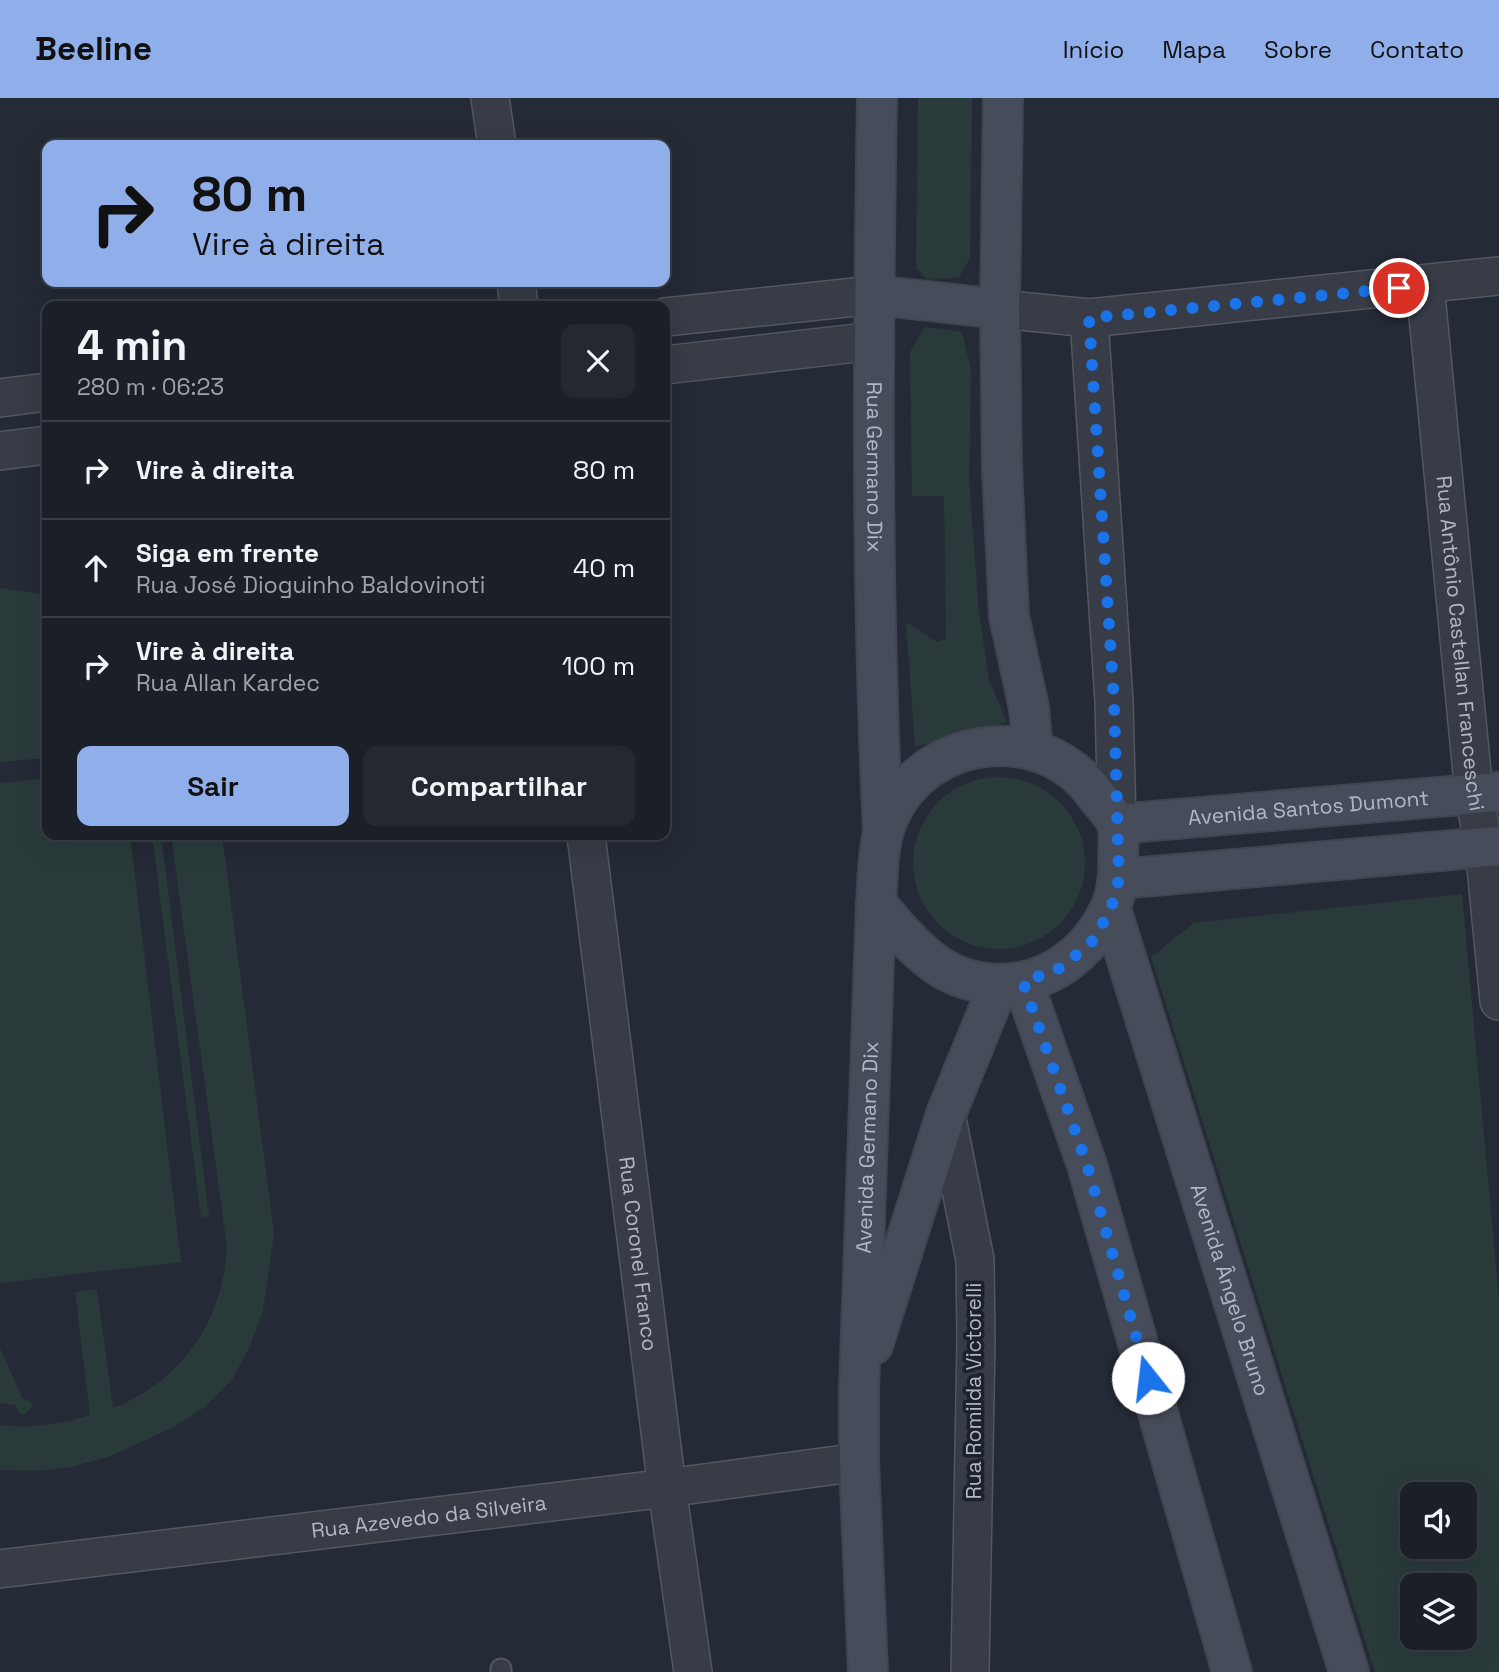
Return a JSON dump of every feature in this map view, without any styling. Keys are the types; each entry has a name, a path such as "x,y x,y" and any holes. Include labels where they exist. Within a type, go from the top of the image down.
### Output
{"main road":[{"name":"Rua Germano Dix","path":"877,98 874,341 877,698 883,835"},
{"path":"1003,98 1000,309 1002,468 1010,616 1029,708 1032,750"},
{"path":"874,295 1000,309"},
{"path":"995,745 1032,750 1061,762 1086,781 1117,824 1115,894 1091,943 1060,968 1011,983 963,978 930,962 904,937 876,903 883,835 899,800 924,771 957,752 995,745"},
{"name":"Avenida Santos Dumont","path":"1117,824 1487,793"},
{"path":"1115,894 1492,846"},
{"name":"Avenida Ângelo Bruno","path":"1115,894 1349,1672"},
{"name":"Avenida Germano Dix","path":"868,1672 859,1462 859,1390 876,903"},
{"path":"1011,983 1087,1165 1232,1672"},
{"name":"Avenida Germano Dix","path":"859,1390 946,1114 1011,983"}],"street":[{"path":"490,98 496,140"},
{"path":"1000,309 1089,318 1499,276"},
{"name":"Rua Antônio Castellan Franceschi","path":"1425,285 1487,793 1499,1001"},
{"path":"670,316 874,295"},
{"path":"1089,318 1114,701 1117,824"},
{"path":"670,364 874,341"},
{"path":"0,398 42,393"},
{"path":"0,451 42,445"},
{"name":"Rua Coronel Franco","path":"587,840 667,1488 693,1672"},
{"name":"Rua Romilda Victorelli","path":"946,1114 975,1260 970,1672"},
{"name":"Rua Azevedo da Silveira","path":"0,1569 859,1462"}],"shaded area":[{"path":"918,98 972,98 970,258 959,277 928,280 916,268"},
{"path":"925,327 962,332 971,370 969,479 979,614 989,680 1007,722 915,747 906,622 937,642 946,639 944,496 912,496 910,352"},
{"path":"0,588 42,594 42,758 0,762"},
{"path":"999,777 1032,784 1060,802 1078,830 1085,863 1078,896 1060,924 1032,942 999,949 966,942 938,924 920,896 913,863 920,830 938,802 966,784"},
{"path":"42,779 42,840 131,840 181,1262 0,1283 0,783"},
{"path":"153,840 162,840 209,1216 201,1217"},
{"path":"172,840 223,840 274,1233 263,1310 250,1346 233,1378 203,1408 172,1428 108,1457 72,1467 35,1471 0,1470 0,1425 46,1425 90,1415 75,1292 97,1289 113,1408 160,1382 195,1345 208,1323 217,1299 224,1274 227,1247"},
{"path":"1462,894 1499,1300 1499,1672 1375,1672 1151,957 1194,923"},
{"path":"0,1348 22,1398 31,1402 32,1407 25,1414 20,1414 15,1405 0,1403"}],"route":[{"path":"1148,1378 1087,1165 1023,982 1060,968 1091,943 1111,909 1119,879 1114,701 1089,318 1399,288"}]}
